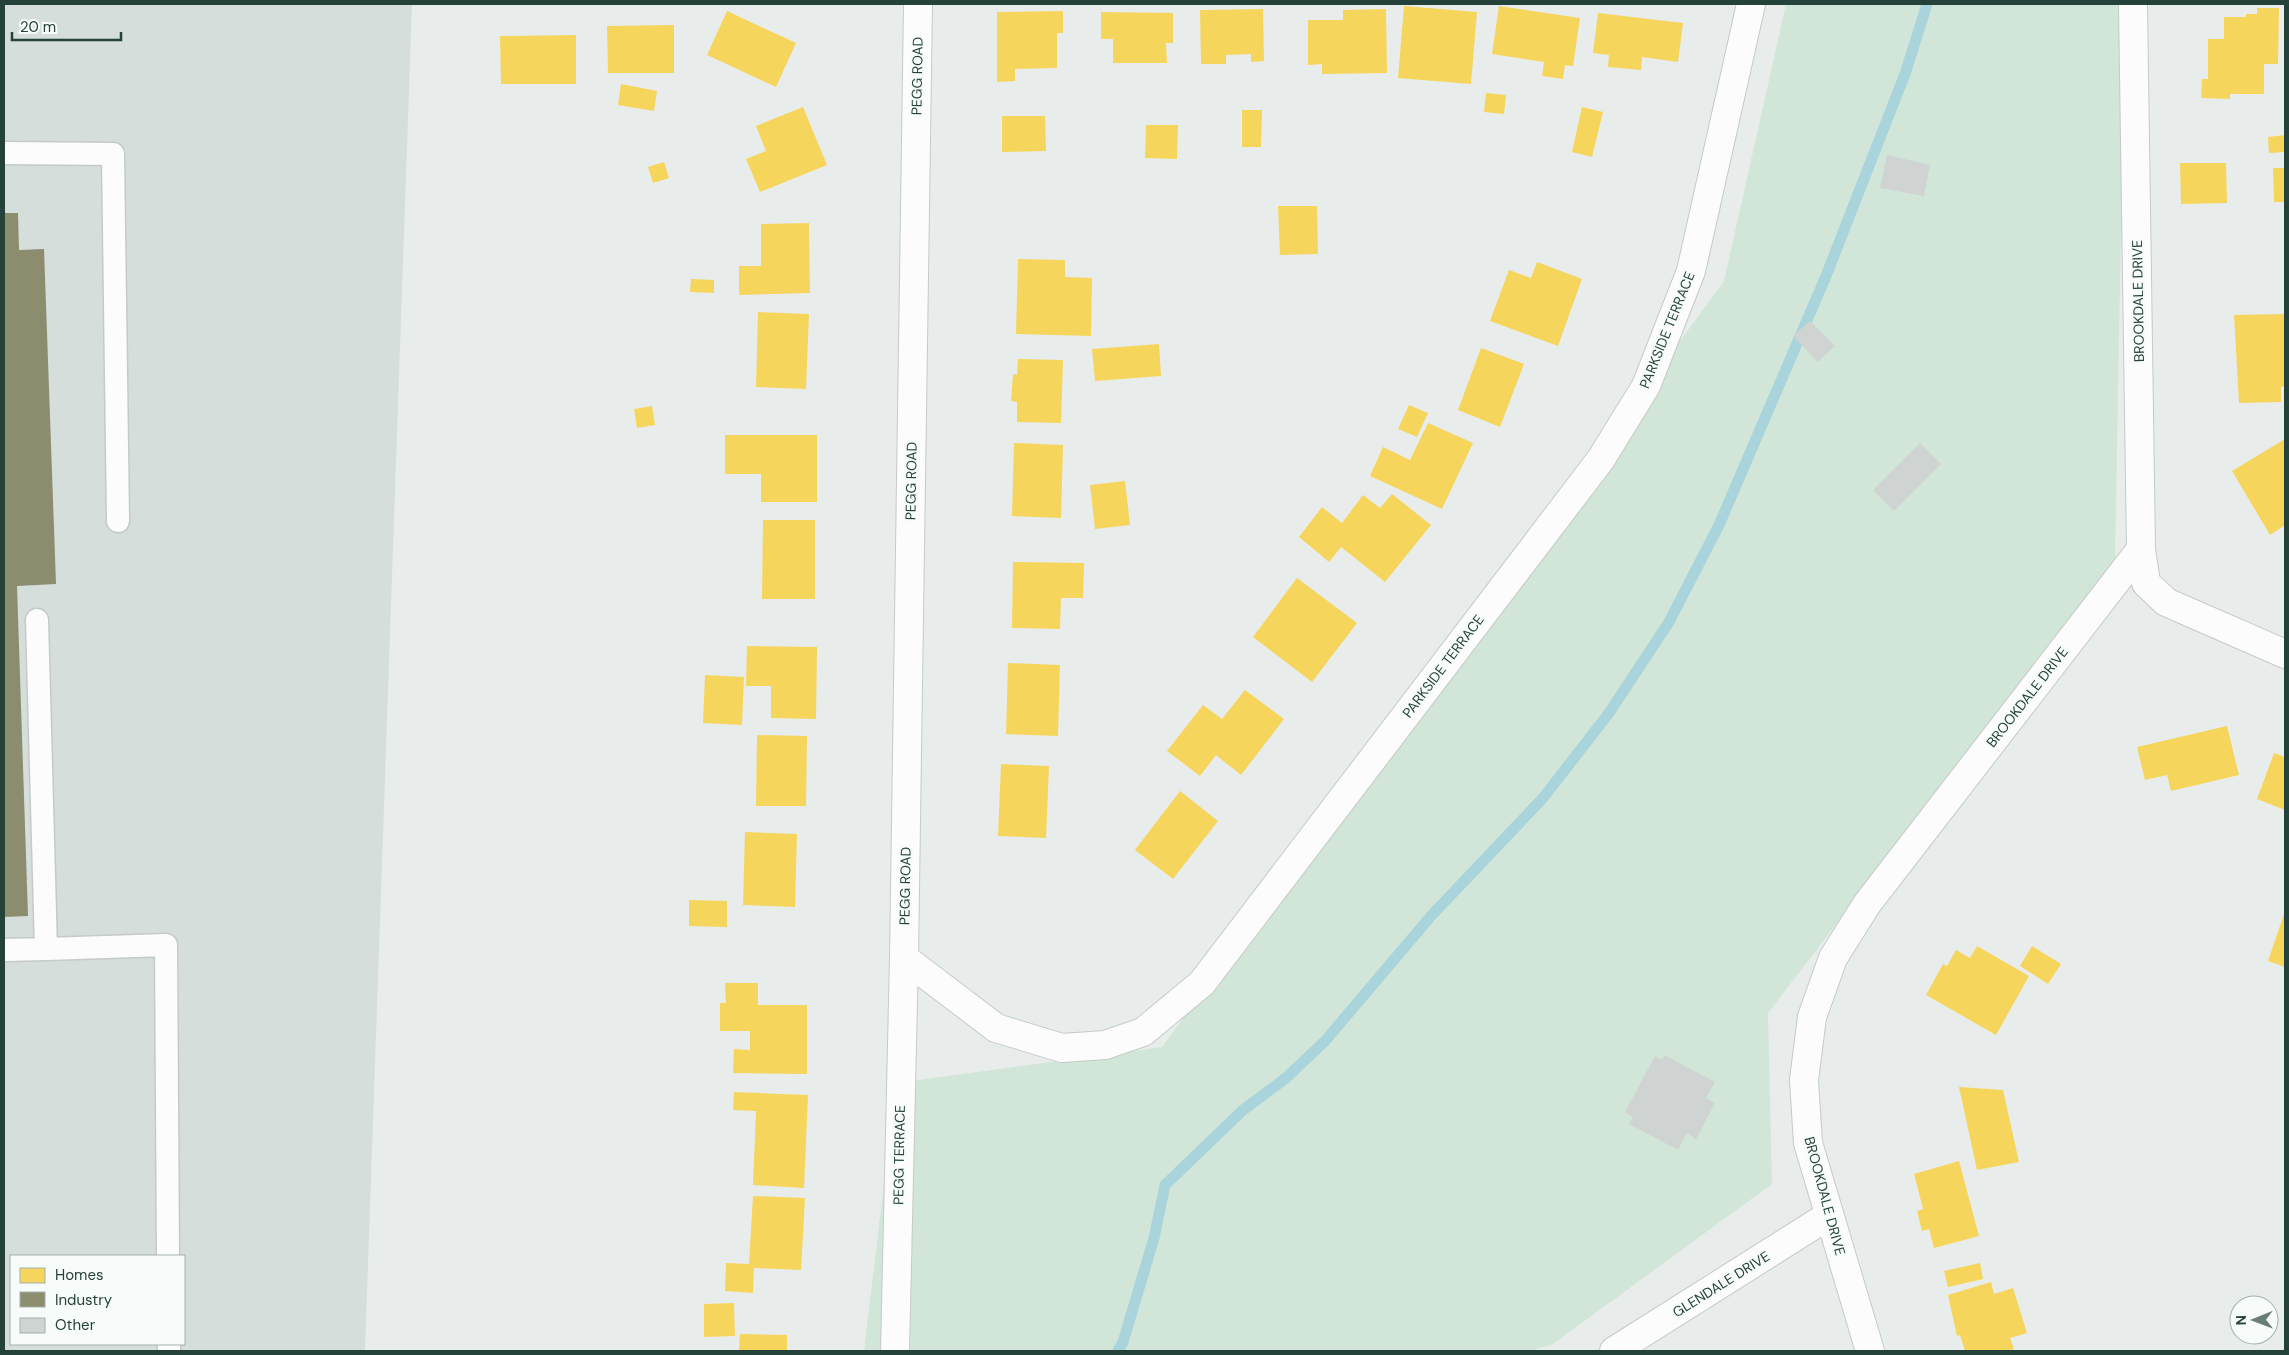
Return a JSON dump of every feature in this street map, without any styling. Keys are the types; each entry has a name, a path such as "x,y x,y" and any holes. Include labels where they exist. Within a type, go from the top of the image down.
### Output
{"street":[{"name":"PEGG ROAD","path":"904,958 918,4"},
{"name":"PARKSIDE TERRACE","path":"904,958 996,1028 1062,1048 1105,1045 1143,1032 1202,983 1601,459 1646,386 1691,271 1751,4"},
{"name":"BROOKDALE DRIVE","path":"1870,1351 1828,1216 1808,1143 1804,1080 1812,1017 1833,958 1867,904 2141,549 2133,4"},
{"path":"2141,549 2146,583 2166,602 2285,654"},
{"name":"PEGG TERRACE","path":"894,1351 904,958"},
{"name":"GLENDALE DRIVE","path":"1614,1351 1828,1216"}],"lane":[{"path":"4,153 113,154 118,521"},
{"path":"36,620 46,949"},
{"path":"4,950 166,945 168,1255"}],"shaded area":[{"path":"4,4 412,4 365,1351 4,1351"}],"green space":[{"path":"1786,4 2125,4 2115,562 1768,1013 1772,1184 1553,1344 1530,1351 864,1351 896,1083 1162,1047 1724,281"}],"building: Homes":[{"path":"1404,6 1477,12 1471,84 1398,78"},
{"path":"1499,6 1580,18 1573,66 1565,65 1563,79 1542,76 1544,62 1492,54"},
{"path":"2257,8 2279,8 2278,64 2264,64 2264,94 2230,94 2230,99 2201,98 2202,79 2208,79 2208,39 2224,39 2224,17 2246,17 2246,14 2257,14"},
{"path":"1263,9 1264,61 1251,62 1251,54 1226,55 1226,64 1201,64 1200,10"},
{"path":"1386,9 1387,73 1322,74 1322,64 1308,65 1308,20 1343,20 1343,10"},
{"path":"727,11 796,43 776,87 707,55"},
{"path":"1063,11 1063,33 1057,33 1057,68 1015,69 1015,81 997,82 997,12"},
{"path":"1101,12 1173,13 1173,43 1166,43 1167,63 1113,63 1113,39 1101,39"},
{"path":"1598,13 1683,23 1678,62 1642,57 1641,70 1608,67 1609,55 1593,53"},
{"path":"674,25 674,73 608,73 607,26"},
{"path":"576,35 576,84 501,84 500,36"},
{"path":"621,84 657,91 654,111 618,105"},
{"path":"1486,93 1506,95 1504,114 1484,112"},
{"path":"803,107 827,165 760,192 746,159 766,151 756,126"},
{"path":"1582,107 1603,112 1592,157 1572,152"},
{"path":"1242,110 1262,110 1261,147 1242,147"},
{"path":"1002,116 1045,116 1046,151 1002,152"},
{"path":"1146,125 1178,125 1177,159 1145,158"},
{"path":"2285,135 2285,152 2269,153 2268,137"},
{"path":"664,162 669,178 653,183 648,167"},
{"path":"2180,163 2226,163 2227,203 2181,204"},
{"path":"2273,168 2285,168 2285,202 2274,202"},
{"path":"1278,206 1317,206 1318,254 1280,255"},
{"path":"809,223 810,293 739,295 739,266 761,266 761,224"},
{"path":"1018,259 1065,260 1065,277 1092,278 1091,336 1016,334"},
{"path":"1537,262 1582,279 1558,346 1490,321 1509,270 1531,278"},
{"path":"691,279 714,280 714,293 690,292"},
{"path":"758,312 809,314 806,389 756,387"},
{"path":"2285,314 2285,386 2281,387 2281,402 2239,403 2234,315"},
{"path":"1159,344 1161,376 1095,381 1092,349"},
{"path":"1481,348 1524,364 1500,427 1458,410"},
{"path":"1018,359 1063,360 1061,423 1017,422 1017,402 1011,401 1013,374 1017,375"},
{"path":"1409,405 1428,413 1417,437 1398,429"},
{"path":"652,406 655,425 637,428 634,409"},
{"path":"1428,423 1473,443 1442,509 1370,476 1383,447 1410,460"},
{"path":"725,435 817,435 817,502 761,502 761,474 725,474"},
{"path":"2285,439 2285,525 2270,535 2232,471"},
{"path":"1014,443 1063,445 1061,518 1012,516"},
{"path":"1125,481 1130,525 1095,529 1090,485"},
{"path":"1392,494 1431,525 1385,582 1341,547 1329,562 1299,537 1322,507 1342,523 1363,495 1380,508"},
{"path":"763,520 815,520 815,599 762,599"},
{"path":"1013,562 1084,563 1083,598 1061,598 1060,629 1012,628"},
{"path":"1297,578 1357,623 1312,682 1253,637"},
{"path":"747,646 817,647 816,719 771,718 771,686 746,686"},
{"path":"1008,663 1060,665 1058,736 1006,734"},
{"path":"705,675 744,677 742,725 703,723"},
{"path":"1245,690 1284,719 1241,775 1216,755 1200,776 1167,751 1203,705 1222,719"},
{"path":"2227,726 2239,775 2171,791 2167,775 2145,780 2137,747"},
{"path":"757,735 807,736 806,806 756,806"},
{"path":"2274,753 2285,757 2285,810 2257,799"},
{"path":"1001,764 1049,766 1046,838 998,836"},
{"path":"1180,791 1218,821 1173,879 1135,850"},
{"path":"745,832 797,834 795,907 743,905"},
{"path":"689,900 727,901 727,927 689,926"},
{"path":"2285,911 2285,967 2268,961"},
{"path":"1977,946 2029,976 1996,1035 1926,995 1943,964 1947,966 1956,950 1970,958"},
{"path":"2032,946 2061,964 2048,984 2020,966"},
{"path":"725,983 758,983 758,1005 807,1005 807,1074 733,1073 734,1049 750,1050 750,1031 720,1031 720,1003 726,1003"},
{"path":"1959,1087 2003,1090 2019,1162 1977,1170"},
{"path":"734,1092 808,1095 804,1188 753,1185 756,1111 733,1110"},
{"path":"1959,1161 1979,1236 1934,1248 1929,1229 1922,1231 1917,1211 1923,1209 1914,1174"},
{"path":"753,1196 805,1198 801,1270 754,1268 753,1293 725,1291 726,1263 749,1264"},
{"path":"1980,1263 1983,1279 1948,1287 1944,1271"},
{"path":"1991,1282 1994,1294 2013,1288 2027,1333 2010,1338 2014,1349 2007,1351 1965,1351 1960,1335 1957,1336 1948,1295"},
{"path":"734,1303 735,1336 704,1337 704,1304"},
{"path":"740,1334 787,1335 787,1351 739,1351"}],"building: Industry":[{"path":"4,213 18,213 19,250 44,249 56,584 17,586 28,916 4,917"}],"building: Other":[{"path":"1887,155 1930,165 1924,196 1880,188"},
{"path":"1810,321 1835,346 1818,362 1793,336"},
{"path":"1920,443 1941,464 1894,511 1873,490"},
{"path":"1664,1055 1715,1082 1706,1098 1715,1103 1696,1139 1687,1133 1678,1150 1629,1124 1633,1117 1625,1112 1655,1056 1662,1060"}],"waterway":[{"path":"1118,1351 1123,1342 1154,1238 1165,1185 1243,1110 1286,1078 1325,1041 1431,916 1543,798 1609,713 1669,622 1719,525 1826,276 1905,74 1927,4"}]}
